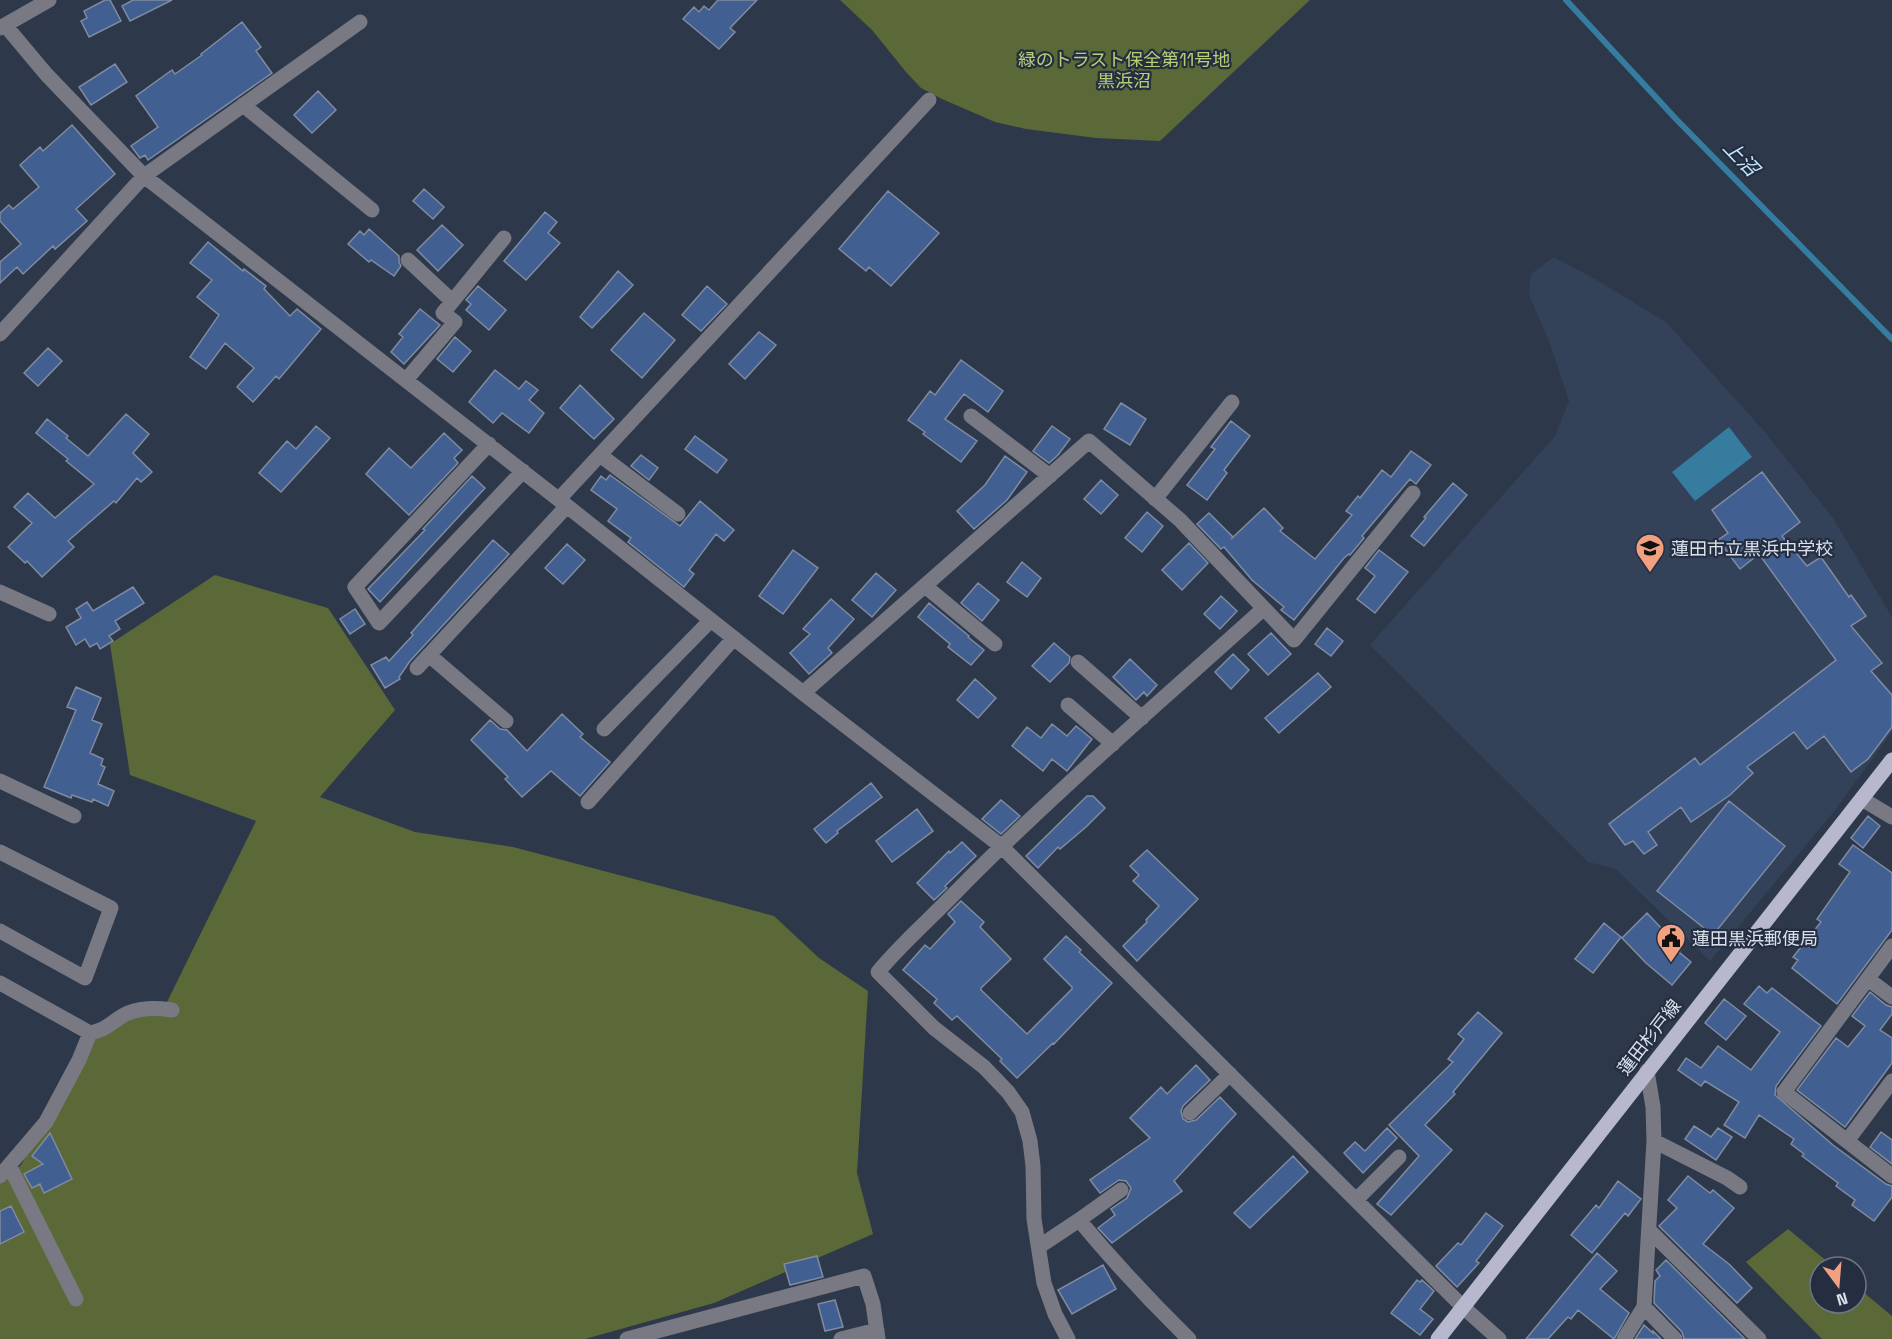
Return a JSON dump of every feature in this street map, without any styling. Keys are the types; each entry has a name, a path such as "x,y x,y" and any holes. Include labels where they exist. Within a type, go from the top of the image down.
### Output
{"main road":[{"name":"蓮田杉戸線","path":"1438,1339 1862,799 1889,770"}],"street":[{"path":"50,0 3,26 144,176 1001,846 1463,1307 1499,1339"},
{"path":"0,334 144,176 360,22"},
{"path":"417,668 563,502 600,455 929,100"},
{"path":"243,105 372,210"},
{"path":"406,380 455,321 442,313 504,238"},
{"path":"408,260 452,301"},
{"path":"1155,499 1232,402"},
{"path":"971,416 1050,476"},
{"path":"803,693 1089,441 1180,520 1294,640 1413,493"},
{"path":"489,444 355,587 379,623 523,471"},
{"path":"600,455 678,514"},
{"path":"925,586 995,644"},
{"path":"0,592 50,614"},
{"path":"1068,1339 1055,1314 1044,1283 1034,1219 1030,1141 1022,1112 1008,1092 984,1067 934,1028 878,972 897,949 1001,846 1263,609"},
{"path":"604,729 711,620"},
{"path":"588,802 734,638"},
{"path":"429,655 506,721"},
{"path":"1078,662 1142,718"},
{"path":"1068,705 1113,744"},
{"path":"0,781 74,816"},
{"path":"1862,799 1892,817"},
{"path":"0,852 111,908 85,978 0,931"},
{"path":"1892,946 1784,1092 1892,1176"},
{"path":"1868,979 1892,997"},
{"path":"0,983 90,1033 104,1030 122,1016 134,1011 146,1008 172,1010"},
{"path":"76,1299 5,1172 46,1122 79,1060 90,1033"},
{"path":"1624,1339 1644,1307 1654,1141 1653,1107 1647,1071"},
{"path":"1190,1113 1230,1074"},
{"path":"1847,1142 1892,1082"},
{"path":"1654,1141 1740,1187"},
{"path":"1356,1200 1399,1156"},
{"path":"1040,1246 1121,1190"},
{"path":"1079,1220 1112,1260 1189,1339"},
{"path":"1649,1230 1759,1339"},
{"path":"627,1339 864,1276 873,1305 878,1334 841,1339"},
{"path":"1644,1307 1675,1339"}],"shaded area":[{"name":"蓮田市立黒浜中学校","path":"1554,257 1666,322 1765,432 1833,518 1892,617 1892,732 1836,809 1710,961 1616,869 1588,862 1370,645 1555,436 1569,401 1549,341 1529,295 1531,274"}],"green space":[{"name":"緑のトラスト保全第11号地 黒浜沼","path":"840,0 1310,0 1160,141 1096,138 1026,129 995,122 942,99 921,88 872,30"},
{"path":"215,575 328,608 395,710 320,797 415,832 513,847 774,916 819,958 868,991 857,1173 873,1234 714,1303 585,1339 0,1339 0,1183 21,1165 94,1032 167,1002 256,821 130,775 110,644"},
{"path":"1788,1229 1819,1255 1808,1255 1808,1315 1868,1315 1868,1296 1892,1316 1892,1339 1822,1339 1746,1262"}],"water":[{"path":"1729,427 1752,457 1695,501 1672,472"}],"building":[{"path":"105,0 110,0 121,21 89,37 81,21 87,18 84,11"},
{"path":"133,0 172,0 130,21 122,6"},
{"path":"718,0 757,0 730,28 735,32 719,49 683,19 694,7 699,12 704,6 709,10"},
{"path":"242,22 261,47 256,51 272,73 148,160 145,155 140,158 131,146 158,127 136,96 172,70 175,74"},
{"path":"115,64 127,82 91,105 79,87"},
{"path":"318,91 336,110 312,133 294,115"},
{"path":"72,125 115,174 76,209 87,221 55,249 53,246 23,274 17,267 0,283 0,262 21,244 0,221 0,213 9,205 13,209 39,187 20,165 40,147 43,151"},
{"path":"424,189 444,207 433,219 413,201"},
{"path":"888,191 939,233 891,286 869,267 866,271 839,249"},
{"path":"545,212 557,222 548,233 560,243 526,280 504,261"},
{"path":"442,225 463,245 438,271 417,250"},
{"path":"369,229 399,256 401,266 394,276 371,260 369,262 348,244 360,231 364,235"},
{"path":"208,242 243,271 244,269 266,286 264,289 290,316 297,309 321,329 279,379 276,376 253,402 237,387 254,368 225,343 206,369 190,357 219,315 197,297 212,280 190,263"},
{"path":"618,271 633,285 592,328 580,317"},
{"path":"478,286 506,310 489,330 466,310 471,304 466,300"},
{"path":"707,286 727,304 701,331 682,315"},
{"path":"420,309 440,325 404,364 391,352 403,337 399,334"},
{"path":"644,313 675,340 642,378 611,350"},
{"path":"759,332 776,345 745,379 729,364"},
{"path":"455,337 471,351 453,372 437,359"},
{"path":"48,348 62,361 38,386 24,373"},
{"path":"961,360 1003,391 988,412 964,394 945,419 977,441 961,462 908,420 930,391 935,395"},
{"path":"495,370 519,389 526,381 538,390 529,400 544,413 529,433 502,413 493,423 469,402"},
{"path":"580,385 614,419 594,439 560,408"},
{"path":"1121,403 1146,419 1130,445 1104,429"},
{"path":"126,414 149,434 133,453 152,472 141,482 137,478 116,503 114,501 68,541 74,547 42,577 27,561 25,563 8,547 32,523 14,507 28,493 55,518 94,484 36,433 47,419 88,456"},
{"path":"1231,421 1250,436 1224,470 1227,473 1207,500 1187,485 1215,449 1211,447"},
{"path":"316,426 330,438 281,492 259,473 287,441 296,449"},
{"path":"1052,426 1070,439 1049,463 1033,451"},
{"path":"444,433 462,450 454,458 458,463 409,515 366,474 389,448 411,468"},
{"path":"695,436 727,460 717,473 685,449"},
{"path":"1411,451 1431,465 1416,484 1410,479 1362,536 1364,538 1350,555 1344,558 1294,620 1281,610 1284,607 1252,580 1224,547 1221,549 1197,524 1209,513 1233,537 1231,539 1264,508 1283,528 1280,531 1315,559 1352,515 1346,511 1358,496 1360,498 1382,470 1391,477"},
{"path":"641,455 658,468 649,480 631,466"},
{"path":"1005,456 1027,472 1007,500 974,529 957,511 985,485"},
{"path":"1762,472 1800,522 1782,536 1807,566 1821,557 1849,597 1851,595 1866,616 1851,626 1882,663 1871,671 1892,695 1892,727 1868,759 1851,772 1824,736 1807,749 1794,732 1747,767 1753,773 1730,795 1691,822 1681,807 1648,832 1657,845 1644,854 1633,841 1625,845 1609,824 1695,758 1700,765 1836,660 1759,554 1740,569 1718,540 1728,533 1712,510"},
{"path":"610,475 680,526 700,501 734,530 724,541 716,534 689,570 694,574 684,587 628,542 631,538 608,521 617,509 591,490 601,476 606,480"},
{"path":"472,476 485,488 380,602 368,589 425,530 423,529"},
{"path":"1101,480 1118,495 1101,514 1084,499"},
{"path":"1453,483 1467,495 1424,546 1411,536"},
{"path":"1147,512 1163,526 1142,552 1125,538"},
{"path":"493,540 509,554 410,661 399,677 400,679 385,688 371,665 386,657 389,661"},
{"path":"1189,543 1208,563 1182,590 1162,570"},
{"path":"567,544 585,560 563,584 545,568"},
{"path":"793,550 818,568 783,614 759,596"},
{"path":"1379,550 1408,572 1375,613 1357,599 1375,576 1365,568"},
{"path":"1022,562 1041,578 1027,597 1007,582"},
{"path":"876,573 896,590 872,617 852,600"},
{"path":"978,583 999,600 982,621 961,603"},
{"path":"133,587 144,603 115,621 120,629 109,636 113,641 100,649 97,643 90,647 85,639 76,645 66,627 81,618 76,609 87,602 93,611"},
{"path":"1221,596 1237,611 1220,629 1204,614"},
{"path":"831,599 854,619 828,648 832,653 809,674 790,653 810,634 803,629"},
{"path":"929,603 984,650 971,665 948,647 950,644 918,617"},
{"path":"355,609 365,624 350,634 340,619"},
{"path":"1327,628 1343,641 1331,656 1315,644"},
{"path":"1271,633 1291,654 1268,675 1248,654"},
{"path":"1054,643 1070,657 1069,663 1050,682 1032,666"},
{"path":"1233,654 1249,670 1231,689 1215,672"},
{"path":"1130,659 1157,685 1147,696 1144,692 1136,700 1113,677"},
{"path":"1318,673 1331,687 1279,733 1265,718"},
{"path":"975,679 996,698 978,718 957,700"},
{"path":"76,687 101,698 92,720 102,724 90,753 103,759 101,765 105,767 98,784 114,791 108,806 93,799 92,802 72,795 71,798 44,787 76,710 67,707"},
{"path":"562,714 583,734 580,737 610,762 580,796 551,771 522,797 505,779 508,777 471,740 490,720 500,729 507,730 527,751"},
{"path":"1052,724 1067,736 1076,726 1092,739 1067,771 1052,759 1043,771 1012,746 1027,727 1041,738"},
{"path":"871,783 882,797 837,831 838,833 826,843 814,829"},
{"path":"1087,796 1093,796 1105,808 1060,849 1058,847 1038,868 1026,856"},
{"path":"1001,800 1020,816 1001,834 982,819"},
{"path":"1729,801 1785,846 1713,935 1657,891"},
{"path":"917,809 933,831 892,862 876,841"},
{"path":"1868,816 1880,826 1863,848 1851,838"},
{"path":"962,842 976,856 934,900 917,883 949,851 950,853"},
{"path":"1853,845 1892,873 1892,930 1837,1004 1792,968 1798,960 1793,957 1821,922 1817,919 1850,872 1839,864"},
{"path":"1147,850 1198,899 1137,961 1123,946 1159,906 1133,881 1139,875 1130,866"},
{"path":"961,901 984,922 980,927 1011,959 981,990 1027,1034 1072,989 1044,959 1066,936 1081,950 1079,952 1112,983 1054,1044 1017,1078 1000,1061 1002,1059 957,1016 952,1020 934,1003 937,999 903,970 925,945 930,949 955,922 948,914"},
{"path":"1647,913 1681,949 1679,952 1691,962 1672,985 1622,938"},
{"path":"1604,923 1621,937 1593,973 1575,959"},
{"path":"1759,986 1767,993 1772,988 1821,1026 1776,1086 1775,1095 1833,1145 1892,1186 1892,1197 1874,1221 1852,1205 1855,1200 1836,1186 1838,1183 1802,1156 1804,1154 1791,1144 1794,1139 1759,1115 1745,1138 1724,1125 1739,1102 1705,1081 1701,1086 1678,1070 1686,1058 1701,1068 1718,1046 1751,1070 1780,1032 1744,1004"},
{"path":"1870,992 1892,1007 1892,1014 1880,1030 1892,1038 1892,1063 1845,1127 1797,1090 1836,1038 1848,1047 1865,1026 1852,1016"},
{"path":"1724,999 1746,1016 1726,1040 1705,1023"},
{"path":"1478,1012 1502,1033 1453,1092 1455,1094 1425,1125 1452,1150 1391,1215 1377,1204 1419,1156 1389,1125 1453,1062 1448,1059 1464,1039 1458,1034"},
{"path":"1196,1065 1210,1080 1183,1106 1181,1111 1183,1119 1188,1122 1196,1120 1220,1097 1236,1114 1174,1181 1182,1191 1112,1243 1098,1228 1115,1215 1111,1209 1127,1198 1131,1188 1126,1181 1119,1180 1100,1193 1090,1180 1150,1138 1130,1118 1161,1087 1167,1094"},
{"path":"1694,1126 1711,1137 1718,1128 1732,1137 1716,1160 1685,1139"},
{"path":"1387,1128 1397,1138 1363,1173 1344,1153 1355,1142 1365,1151"},
{"path":"1881,1132 1892,1140 1892,1164 1870,1147"},
{"path":"50,1133 72,1179 44,1193 40,1184 32,1188 24,1174 43,1164 32,1156"},
{"path":"1293,1156 1308,1172 1250,1228 1234,1213"},
{"path":"1688,1176 1710,1193 1713,1190 1734,1208 1703,1244 1729,1264 1752,1288 1737,1303 1659,1226 1677,1208 1668,1200"},
{"path":"1618,1181 1641,1199 1628,1216 1625,1213 1592,1253 1571,1235 1596,1205 1599,1208"},
{"path":"11,1206 24,1232 0,1244 0,1211"},
{"path":"1486,1213 1503,1226 1476,1261 1479,1263 1457,1287 1436,1266 1458,1243 1461,1245"},
{"path":"1597,1253 1617,1271 1600,1289 1629,1313 1614,1339 1578,1310 1571,1319 1568,1317 1548,1339 1526,1339"},
{"path":"817,1256 823,1277 790,1285 784,1264"},
{"path":"1666,1260 1745,1339 1684,1339 1682,1332 1654,1303 1655,1281 1660,1276 1656,1270"},
{"path":"1103,1265 1116,1289 1072,1314 1058,1290"},
{"path":"1417,1280 1420,1282 1422,1280 1434,1291 1420,1309 1433,1319 1420,1335 1391,1313"},
{"path":"835,1300 843,1327 825,1331 818,1304"},
{"path":"1644,1325 1653,1333 1653,1331 1661,1339 1635,1339"}],"waterway":[{"name":"上沼","path":"1566,0 1676,119 1892,339"}],"place":[{"name":"蓮田市立黒浜中学校","path":"1650,574"},
{"name":"蓮田黒浜郵便局","path":"1671,964"}]}
